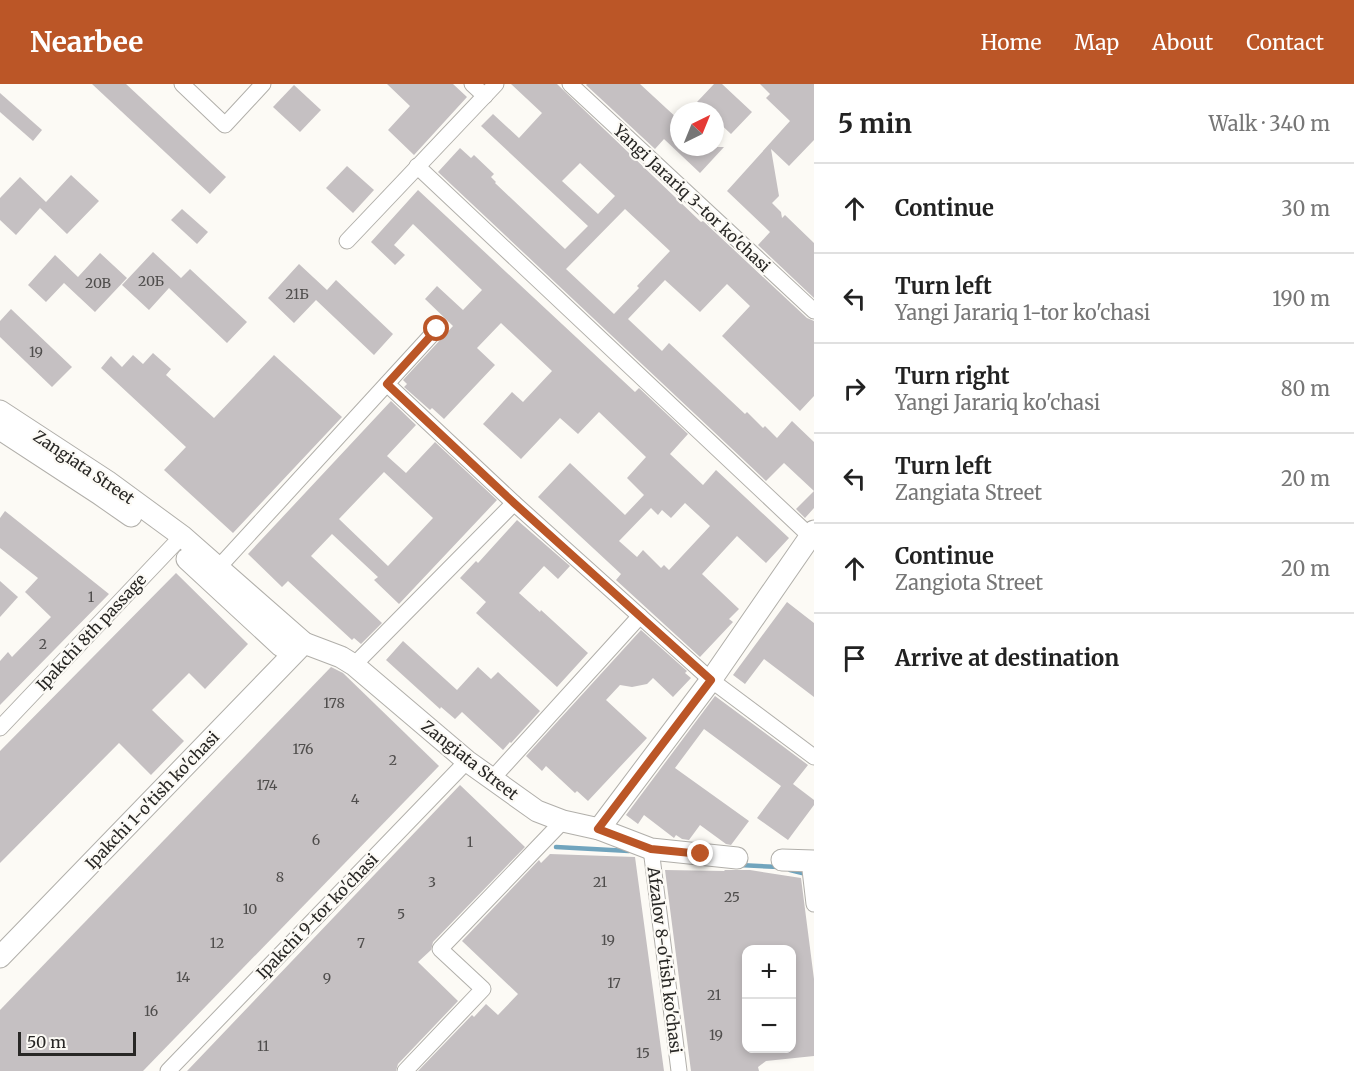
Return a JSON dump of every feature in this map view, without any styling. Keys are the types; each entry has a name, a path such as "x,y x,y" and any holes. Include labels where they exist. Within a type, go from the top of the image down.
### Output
{"main road":[{"name":"Zangiata Street","path":"0,411 107,481 177,541 281,646 304,643"},
{"name":"Zangiata Street","path":"0,429 218,568 304,643 341,657 354,665 467,760 537,811 563,821 598,829 651,849 737,858"},
{"path":"598,829 711,680 812,534"},
{"name":"Ipakchi 1-o'tish ko'chasi","path":"0,957 304,643"},
{"name":"Ipakchi 1-o'tish ko'chasi","path":"0,937 281,646"},
{"path":"782,860 811,861"}],"street":[{"path":"182,84 225,125 263,84"},
{"path":"472,84 485,96"},
{"path":"346,241 496,84"},
{"name":"Yangi Jarariq 3-tor ko'chasi","path":"570,84 814,311"},
{"path":"417,166 812,534"},
{"path":"218,568 437,329"},
{"path":"387,384 514,503 711,680 814,757"},
{"path":"354,665 514,503"},
{"name":"Ipakchi 8th passage","path":"2,723 177,541"},
{"path":"492,779 640,616"},
{"name":"Ipakchi 9-tor ko'chasi","path":"168,1071 467,760"},
{"path":"405,1071 483,989 440,949 563,821"},
{"name":"Afzalov 8-o'tish ko'chasi","path":"651,849 679,1071"},
{"path":"811,861 814,904"}],"building":[{"path":"92,84 126,84 226,177 210,194"},
{"path":"387,84 453,84 467,97 414,155 388,130 410,106"},
{"path":"511,84 557,84 701,222 703,221 807,318 814,321 814,396 800,411 722,336 750,306 727,284 700,312 665,280 628,319 662,351 669,343 745,414 747,412 777,438 792,421 814,442 814,491 784,463 766,481 438,172 460,148 471,158 474,155 494,174 491,177 495,183 565,249 588,226 481,126 493,114 519,138 542,113","holes":["580,163 615,196 598,214 562,181","625,209 670,251 614,314 566,269"]},
{"path":"640,84 670,112 670,145 664,139 655,149 586,85"},
{"path":"714,84 722,84 752,112 731,134 724,127 724,102 697,102"},
{"path":"760,84 814,84 814,140 789,166 771,149 779,196 772,203 781,212 782,218 785,215 814,243 814,298 758,245 770,232 727,191 790,121 766,98 770,94"},
{"path":"294,85 321,110 300,132 273,107"},
{"path":"0,93 42,130 33,141 0,112"},
{"path":"682,156 716,156 700,173"},
{"path":"347,166 374,190 353,213 326,188"},
{"path":"71,175 99,201 67,234 40,208 16,235 0,220 0,198 20,177 46,202"},
{"path":"418,190 635,392 639,388 688,434 670,454 703,485 716,470 789,538 766,563 737,536 702,574 739,609 729,619 733,622 700,657 616,580 621,574 538,497 570,463 625,515 644,495 627,478 646,457 599,412 578,434 560,418 521,459 483,424 512,392 523,402 552,371 501,323 477,348 495,365 444,419 432,408 430,410 404,387 407,384 403,380 453,326 425,299 437,286 463,310 482,290 413,224 394,245 405,255 395,265 371,242","holes":["685,503 710,526 669,570 664,565 661,568 643,550 637,557 619,541 651,508 658,515 662,510 671,518"]},
{"path":"182,209 208,232 197,244 171,220"},
{"path":"153,252 181,278 190,269 247,322 227,343 169,288 149,310 122,285"},
{"path":"100,253 127,278 95,312 64,283 46,302 28,285 55,255 78,277"},
{"path":"299,264 327,290 336,280 393,334 374,355 316,300 294,323 268,298"},
{"path":"11,309 72,367 52,387 0,337 0,321"},
{"path":"153,353 171,369 166,375 214,418 274,355 342,417 233,533 164,470 186,447 101,368 111,356 122,367 133,355 143,364"},
{"path":"391,401 416,425 387,456 406,473 435,442 497,500 399,604 374,580 378,577 332,534 311,556 382,623 361,644 354,638 352,640 288,581 282,587 248,554","holes":["384,472 433,518 388,566 339,519"]},
{"path":"814,491 814,508 805,518 796,509"},
{"path":"5,511 109,594 0,705 0,661 8,652 12,657 51,617 25,592 38,578 0,548 0,518"},
{"path":"517,520 570,566 558,579 544,566 519,593 588,653 557,687 476,613 486,602 460,578 476,561 478,563"},
{"path":"176,573 248,644 205,689 189,673 152,710 184,741 151,775 119,743 0,863 0,751"},
{"path":"0,581 18,597 0,617"},
{"path":"787,602 814,623 814,697 764,659 745,684 733,675"},
{"path":"641,630 687,671 685,673 691,678 673,697 653,678 647,684 632,687 620,685 606,700 647,738 588,801 577,791 575,793 546,766 542,771 526,756"},
{"path":"403,641 457,690 478,667 491,679 498,672 540,711 503,750 462,712 455,719 441,707 440,709 386,660"},
{"path":"331,667 343,673 439,766 143,1071 0,1071 0,1010"},
{"path":"715,696 808,765 793,784 814,800 814,805 788,840 757,818 781,786 704,729 675,768 749,821 731,845 726,844 700,825 689,840 676,835 674,838 644,815 638,824 626,815"},
{"path":"460,785 525,847 433,942 431,950 418,962 458,1001 398,1064 396,1071 187,1071"},
{"path":"550,854 635,857 664,1071 418,1071 472,1015 474,1017 486,1004 498,1015 518,994 462,941 539,860 541,863"},
{"path":"665,870 750,870 801,878 814,979 814,1056 766,1061 758,1067 759,1071 691,1071"}],"waterway":[{"path":"556,847 629,851"},
{"path":"739,865 779,867"},
{"path":"790,870 802,873"}],"route":[{"path":"437,329 387,384 514,503 711,680 598,829 651,849 701,854"}]}
